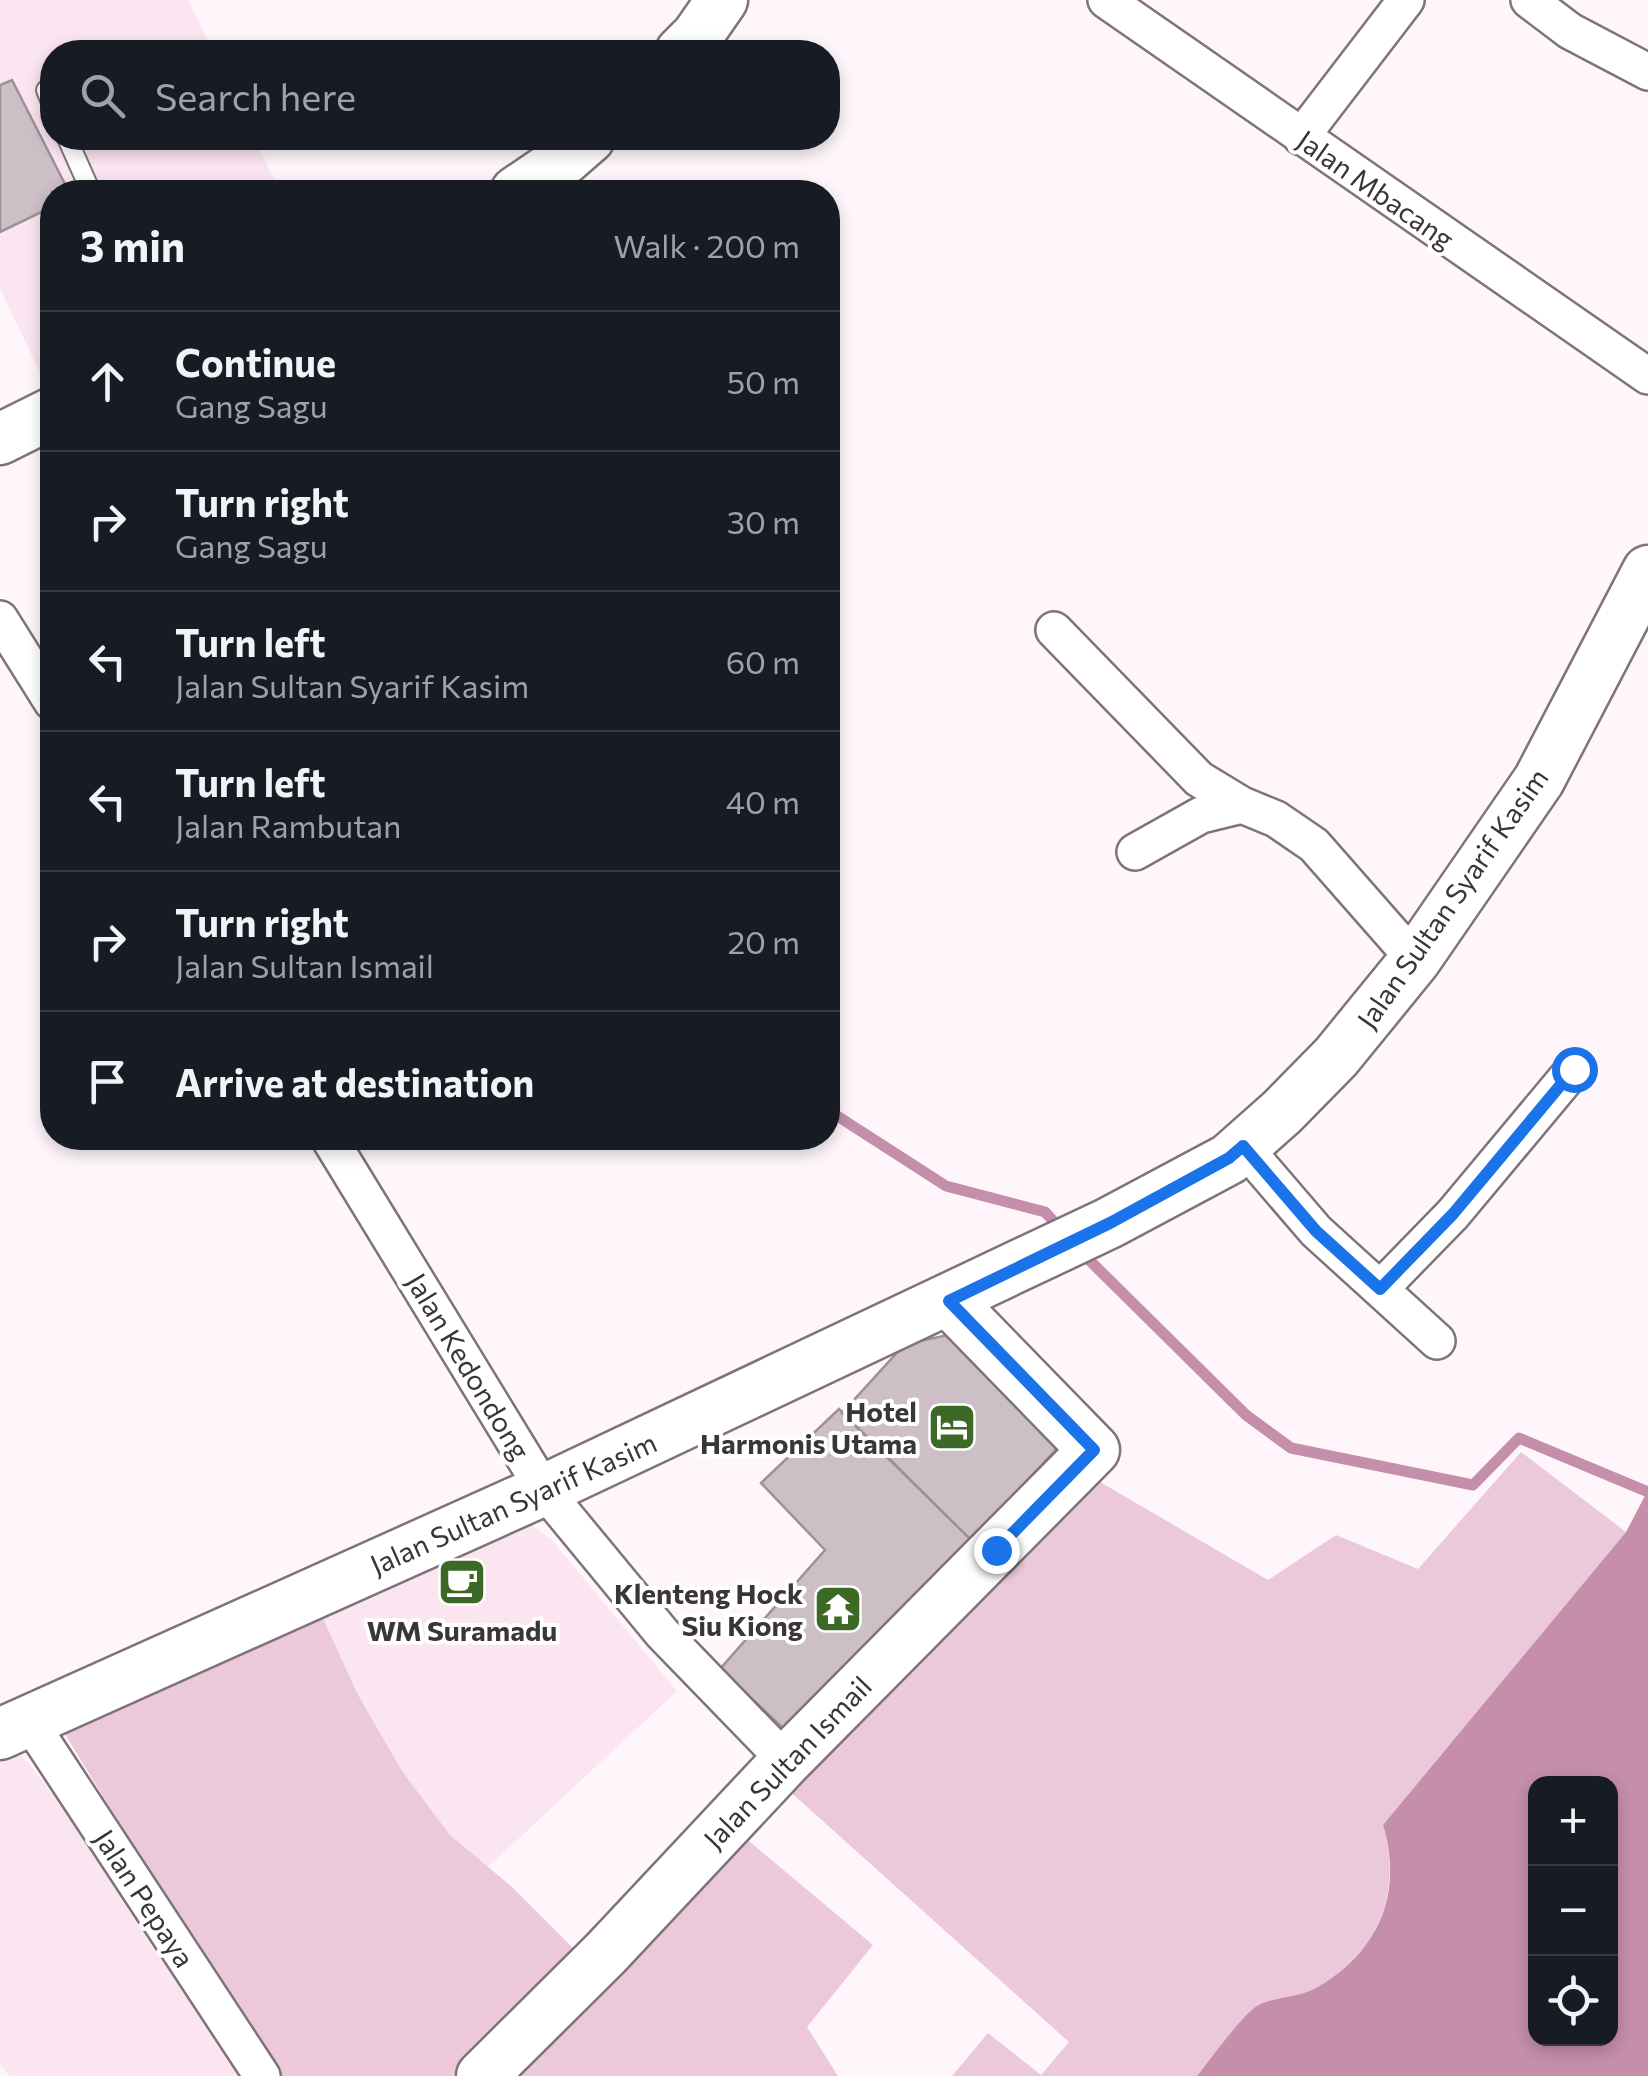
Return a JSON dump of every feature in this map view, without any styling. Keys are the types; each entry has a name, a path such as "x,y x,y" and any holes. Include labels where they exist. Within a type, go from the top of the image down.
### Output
{"street":[{"path":"693,40 722,0"},
{"name":"Jalan Mbacang","path":"1106,0 1648,376"},
{"path":"1300,137 1406,0"},
{"path":"1529,0 1570,31 1648,72"},
{"path":"534,180 575,150"},
{"path":"0,438 40,419"},
{"name":"Jalan Sultan Syarif Kasim","path":"14,1727 544,1490 949,1301 1110,1223 1229,1158 1336,1057 1415,960 1539,780 1648,571"},
{"path":"0,619 40,683"},
{"path":"1054,630 1199,779 1242,805 1276,819 1314,845 1415,960"},
{"path":"1135,852 1201,815 1242,805"},
{"path":"1380,1289 1453,1214 1574,1069"},
{"path":"1243,1146 1316,1231 1438,1341"},
{"name":"Jalan Kedondong","path":"336,1150 544,1490 662,1633 786,1761"},
{"name":"Jalan Sultan Ismail","path":"482,2076 606,1954 786,1761 1094,1450 949,1301"},
{"name":"Jalan Pepaya","path":"14,1727 262,2076"}],"lane":[{"path":"71,150 85,180"}],"shaded area":[{"path":"0,0 188,0 207,40 40,40 40,150 260,150 274,180 40,180 40,373 0,289"},
{"path":"1521,1452 1626,1532 1383,1825 1390,1875 1387,1897 1370,1939 1355,1957 1316,1988 1257,2006 1197,2076 952,2076 988,2033 1041,2075 1069,2042 786,1788 1088,1475 1268,1580 1336,1535 1418,1569"},
{"path":"1648,1490 1648,2076 1197,2076 1257,2006 1316,1988 1356,1957 1370,1939 1381,1919 1390,1875 1383,1825 1626,1532"},
{"path":"523,1519 551,1539 677,1691 488,1867 450,1835 402,1771 357,1693 321,1614"},
{"path":"321,1614 357,1693 402,1771 450,1835 511,1886 575,1950 453,2076 273,2076 65,1734 148,1690"},
{"path":"16,1748 53,1794 245,2076 9,2076 0,2064 0,1756"},
{"path":"744,1837 873,1945 807,2027 838,2076 515,2076"}],"building":[{"path":"12,80 40,135 40,150 48,150 63,180 40,180 40,213 0,232 0,85"},
{"name":"Hotel Harmonis Utama","path":"948,1335 1063,1442 972,1541 842,1413 905,1344"},
{"name":"Klenteng Hock Siu Kiong","path":"839,1409 972,1541 785,1730 720,1669 825,1550 761,1483"}],"waterway":[{"path":"840,1118 946,1186 1045,1212 1064,1233"},
{"path":"1079,1250 1246,1415 1291,1448 1473,1485 1519,1438 1648,1492"}],"place":[{"name":"Hotel Harmonis Utama","path":"952,1427"},
{"name":"WM Suramadu","path":"462,1582"},
{"name":"Klenteng Hock Siu Kiong","path":"838,1609"}],"route":[{"path":"996,1550 1094,1450 949,1301 1110,1223 1229,1158 1243,1146 1316,1231 1380,1289 1453,1214 1574,1069"}]}
